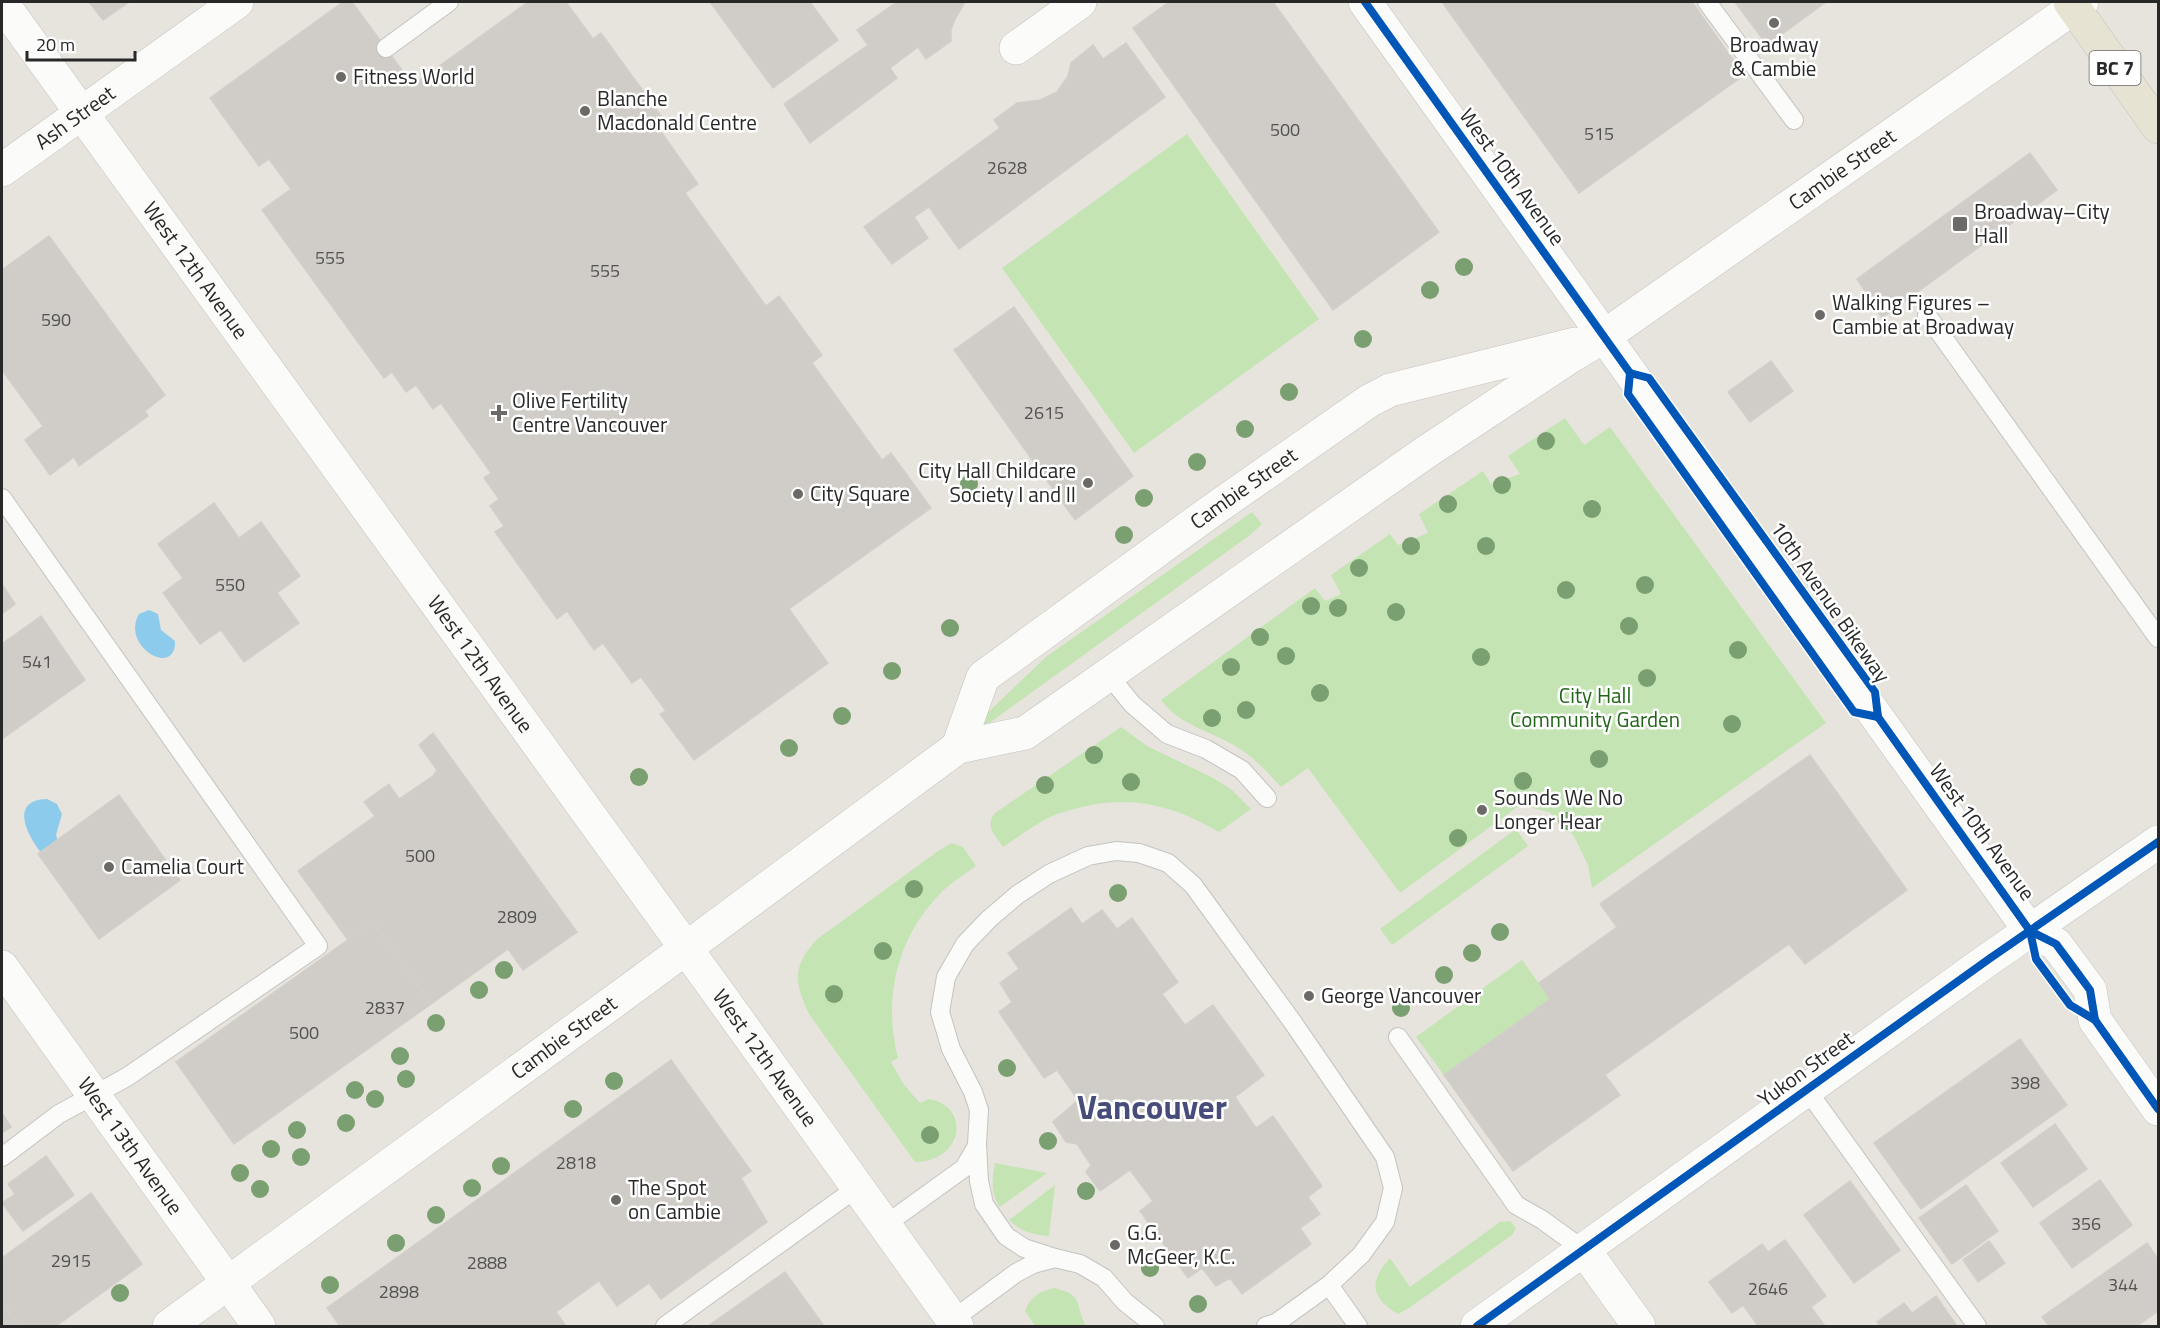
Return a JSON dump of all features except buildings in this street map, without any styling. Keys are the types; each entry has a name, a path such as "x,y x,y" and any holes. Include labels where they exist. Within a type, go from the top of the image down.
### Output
{"main road":[{"name":"BC 7","path":"2075,3 2158,127"}],"street":[{"name":"Ash Street","path":"2,170 80,112 237,2"},
{"path":"1016,48 1080,2"},
{"name":"West 10th Avenue","path":"1365,2 2030,931 2056,944 2090,990 2095,1020 2158,1109"},
{"name":"West 12th Avenue","path":"2,3 955,1323"},
{"name":"Cambie Street","path":"169,1326 958,747 1025,733 1426,452 1571,356 1604,337 2075,3"},
{"name":"Cambie Street","path":"958,747 983,677 1164,545 1369,401 1390,390 1604,337"},
{"name":"Yukon Street","path":"1477,1326 2158,842"},
{"name":"West 13th Avenue","path":"2,967 259,1326"},
{"path":"1584,1250 1639,1326"}],"lane":[{"path":"386,48 449,2"},
{"path":"1707,2 1794,120"},
{"path":"1927,315 2158,638"},
{"path":"2,498 318,946 127,1077 59,1114 2,1157"},
{"path":"1108,674 1132,704 1167,734 1206,749 1242,770 1267,798"},
{"path":"1155,1326 1125,1302 1104,1278 1080,1264 1024,1248 1006,1236 995,1222 984,1204 979,1181 977,1144 979,1110 973,1092 951,1049 940,1012 946,977 965,945 989,919 1017,896 1050,874 1088,856 1116,851 1139,853 1168,863 1193,885 1294,1024 1385,1157 1393,1188 1384,1221 1360,1255 1329,1285 1274,1325"},
{"path":"1398,1037 1516,1205 1541,1219 1584,1250"},
{"path":"1807,1090 1977,1326"},
{"path":"885,1225 964,1168 977,1144"},
{"path":"665,1326 858,1187"},
{"path":"955,1323 1016,1273 1033,1264 1055,1258"},
{"path":"1329,1285 1358,1326"}],"green space":[{"path":"1187,134 1319,319 1134,453 1002,268"},
{"name":"City Hall Community Garden","path":"1565,418 1584,445 1610,427 1826,723 1592,888 1588,865 1574,836 1549,812 1520,805 1400,893 1308,768 1281,787 1262,766 1246,753 1178,717 1161,700 1315,588 1325,601 1341,594 1331,575 1390,534 1398,545 1428,533 1419,514 1483,471 1491,484 1520,474 1508,456"},
{"path":"1252,512 1262,524 1250,535 988,724 982,724 982,718 1046,657"},
{"path":"1121,727 1147,746 1213,778 1232,790 1251,809 1219,832 1171,810 1138,803 1104,803 1076,808 1051,817 1003,847 994,834 990,822 995,813"},
{"path":"1516,829 1528,846 1392,945 1380,929"},
{"path":"951,843 963,847 976,866 946,888 916,925 898,967 894,989 892,1012 898,1058 891,1062 904,1085 920,1103 929,1099 942,1104 951,1112 956,1122 956,1133 944,1153 931,1159 915,1162 809,1014 800,992 798,975 803,959 816,940"},
{"path":"1522,960 1550,999 1444,1075 1416,1037"},
{"path":"995,1163 1047,1173 1000,1207 993,1186"},
{"path":"1055,1185 1049,1236 1027,1232 1009,1220"},
{"path":"1510,1221 1516,1228 1512,1235 1409,1308 1398,1314 1382,1302 1376,1289 1376,1282 1378,1274 1390,1258 1410,1287 1500,1222"},
{"path":"1054,1288 1075,1297 1086,1326 1035,1326 1025,1311 1027,1306 1036,1295"}],"water":[{"path":"149,610 158,614 161,630 175,641 173,652 167,657 159,658 150,654 142,647 137,637 135,626 139,614"},
{"path":"47,799 57,804 62,814 56,835 59,844 44,856 28,831 25,813 28,806 35,801"}],"cycle path":[{"path":"1365,2 1630,373"},
{"path":"1630,373 1628,394 1854,712 1878,717"},
{"name":"10th Avenue Bikeway","path":"1630,373 1649,378 1875,692 1878,717"},
{"path":"1878,717 2030,931 2056,944 2090,990 2095,1020 2158,1109"},
{"path":"1477,1326 1989,959 2158,842"},
{"path":"2030,931 2036,959 2070,1005 2095,1020"}],"place":[{"name":"Broadway & Cambie","path":"1774,23"},
{"name":"Fitness World","path":"341,77"},
{"name":"Blanche Macdonald Centre","path":"585,111"},
{"name":"Broadway–City Hall","path":"1960,224"},
{"name":"Walking Figures – Cambie at Broadway","path":"1820,315"},
{"name":"Olive Fertility Centre Vancouver","path":"499,413"},
{"name":"City Hall Childcare Society I and II","path":"1088,483"},
{"name":"City Square","path":"798,494"},
{"name":"Sounds We No Longer Hear","path":"1482,810"},
{"name":"Camelia Court","path":"109,867"},
{"name":"George Vancouver","path":"1309,996"},
{"name":"The Spot on Cambie","path":"616,1200"},
{"name":"G.G. McGeer, K.C.","path":"1115,1245"}],"district":[{"name":"Vancouver","path":"1152,1107"}]}
